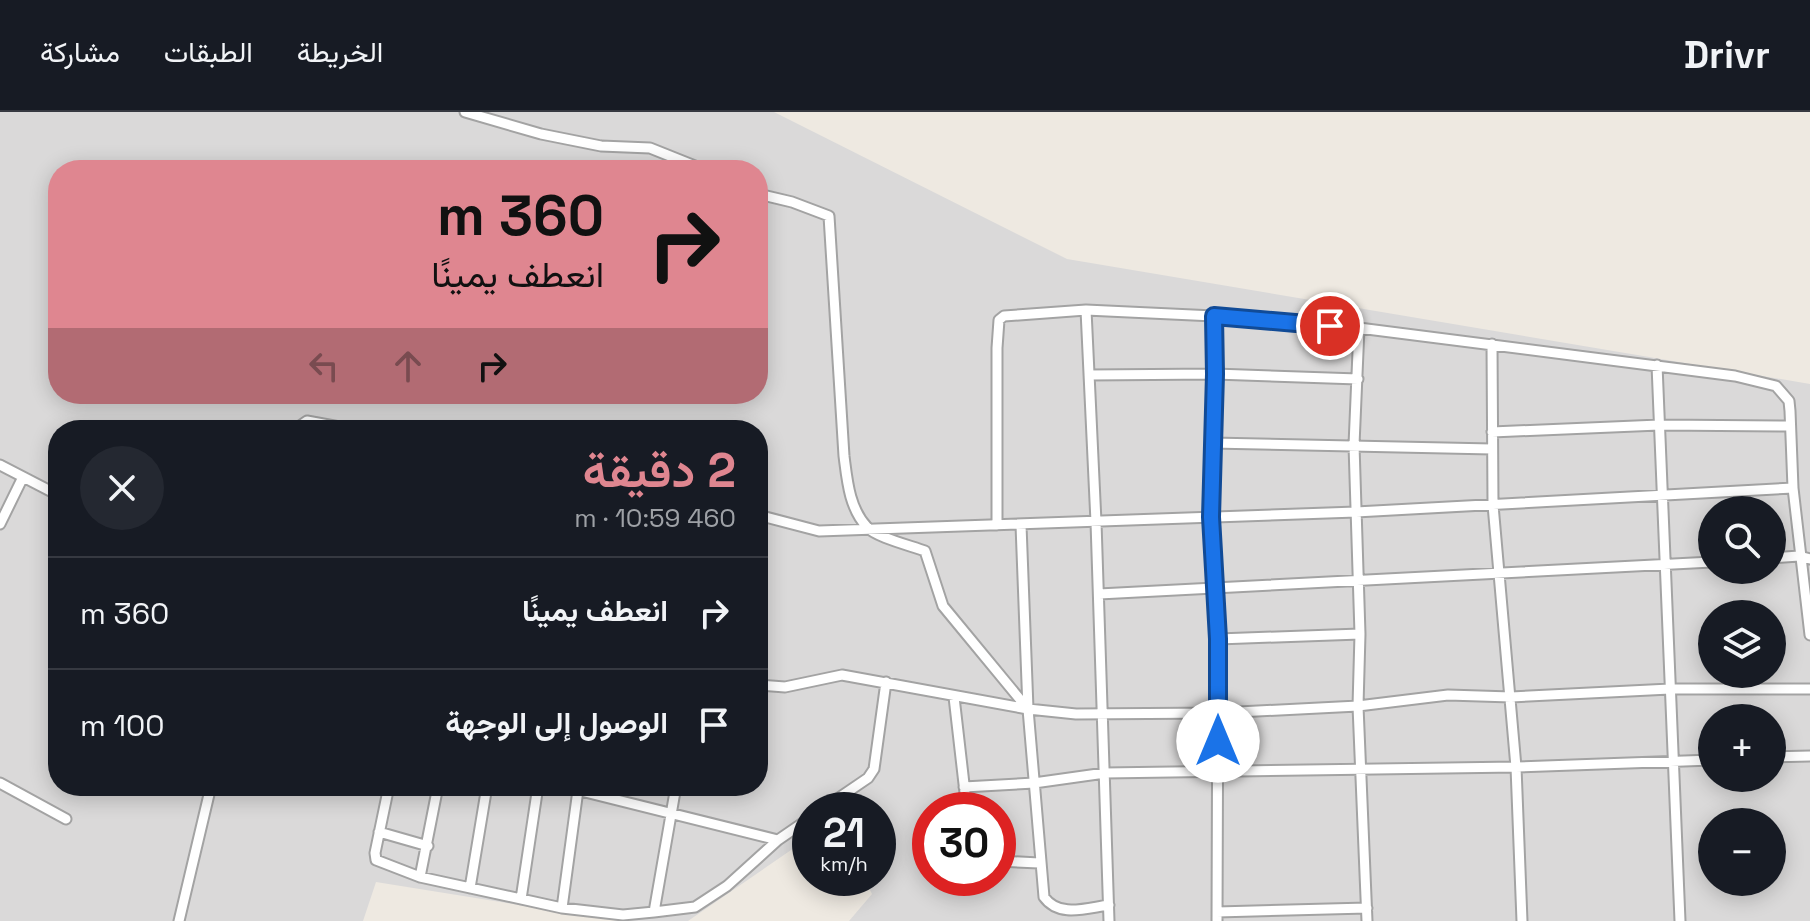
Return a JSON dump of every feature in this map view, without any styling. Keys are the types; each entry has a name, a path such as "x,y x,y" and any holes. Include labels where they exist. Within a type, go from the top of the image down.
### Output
{"street":[{"path":"465,112 541,134 601,146 650,148 680,160"},
{"path":"768,196 829,216 848,489 868,529 925,551 943,606 1028,709"},
{"path":"997,525 999,320 1004,316 1086,310 1214,316 1359,328 1657,365 1745,378 1776,386 1789,401 1799,556 1810,635"},
{"path":"1086,310 1109,921"},
{"path":"1214,316 1211,517 1218,639 1217,917 1367,908"},
{"path":"1359,328 1354,445 1360,634 1358,706 1367,921"},
{"path":"1492,344 1493,505 1516,767 1522,921"},
{"path":"1657,365 1680,921"},
{"path":"1089,375 1215,374 1358,379"},
{"path":"1492,432 1659,425 1790,426"},
{"path":"1212,443 1492,449"},
{"path":"0,465 48,490"},
{"path":"0,524 23,477"},
{"path":"768,518 819,531 1356,512 1793,488"},
{"path":"1021,525 1028,709 1044,897 1050,906 1063,911 1109,905"},
{"path":"1786,557 1810,559"},
{"path":"1099,594 1698,563"},
{"path":"1218,639 1360,634"},
{"path":"768,686 785,687 842,675 1028,709 1103,714 1219,713 1358,706 1437,695 1511,697 1670,689 1810,689"},
{"path":"847,792 868,778 874,769 886,682"},
{"path":"954,697 965,792"},
{"path":"1786,757 1810,756"},
{"path":"964,787 1034,783 1105,773 1516,767 1698,760"},
{"path":"0,783 66,819"},
{"path":"179,921 209,796"},
{"path":"387,796 376,860 420,877 562,908 623,915 695,907 727,886 792,830"},
{"path":"420,877 436,796"},
{"path":"470,888 485,796"},
{"path":"521,899 536,796"},
{"path":"562,908 577,796"},
{"path":"603,796 778,840"},
{"path":"654,912 674,796"},
{"path":"379,832 428,846"},
{"path":"1016,862 1039,863"}],"shaded area":[{"path":"0,112 774,112 1067,259 1810,384 1810,921 849,921 870,896 896,896 896,792 792,792 792,849 688,921 619,921 376,882 363,921 0,921"}],"route":[{"path":"1218,741 1218,639 1211,517 1214,316 1330,326"}]}
